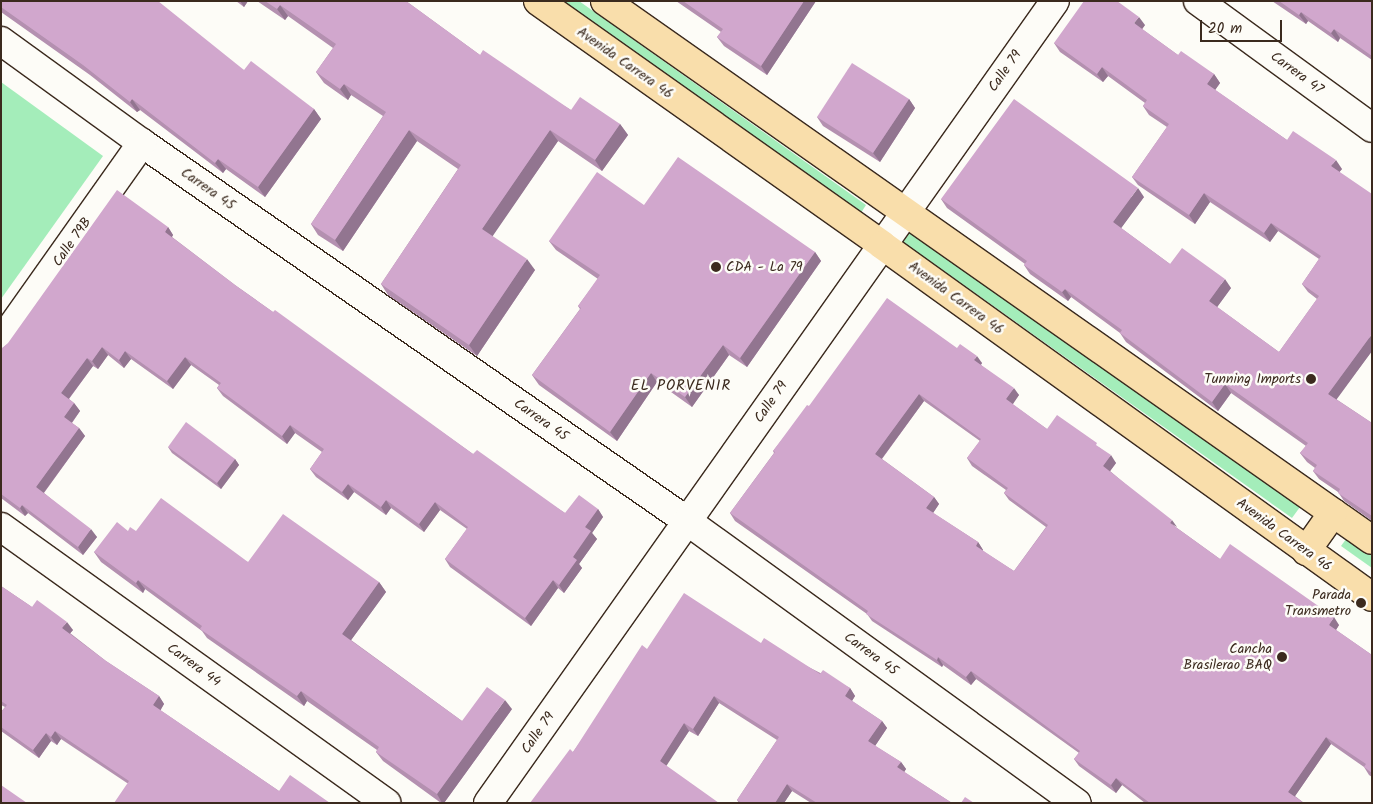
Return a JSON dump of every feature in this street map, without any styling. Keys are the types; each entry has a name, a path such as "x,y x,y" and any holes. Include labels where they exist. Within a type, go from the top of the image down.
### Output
{"main road":[{"name":"Avenida Carrera 46","path":"538,1 1372,597"},
{"path":"605,1 1372,540"},
{"path":"1306,551 1333,513"}],"street":[{"name":"Calle 79","path":"488,803 1055,1"},
{"name":"Carrera 47","path":"1198,1 1372,128"},
{"name":"Carrera 45","path":"1,41 142,143 687,521 1077,803"},
{"name":"Calle 79B","path":"1,342 142,143"},
{"name":"Carrera 44","path":"1,527 386,803"}],"green space":[{"path":"557,1 579,1 866,205 859,216"},
{"path":"1,82 103,156 1,299"},
{"path":"911,231 1300,507 1292,518 903,242"},
{"path":"1349,535 1372,551 1372,568 1341,546"}],"building":[{"path":"1,1 158,1 244,70 251,61 314,109 258,187 218,159 215,163 132,99 130,102 83,65 1,7"},
{"path":"265,1 406,1 480,55 483,50 571,110 580,97 620,124 595,160 550,130 482,229 527,259 469,345 381,284 461,165 409,130 335,240 311,224 386,112 344,84 340,89 316,72 336,44 280,5 277,9"},
{"path":"683,1 804,1 761,66 717,37 723,29"},
{"path":"1084,1 1117,1 1139,17 1134,23 1178,55 1181,51 1214,74 1207,84 1287,140 1293,131 1336,160 1331,166 1372,194 1372,334 1328,394 1372,423 1372,516 1338,493 1340,489 1313,471 1317,465 1300,453 1308,443 1225,384 1212,402 1120,333 1122,330 1065,289 1062,292 1024,265 1027,261 941,199 1014,99 1138,188 1113,222 1170,264 1182,248 1225,279 1209,301 1279,352 1319,296 1302,284 1321,256 1271,223 1264,233 1204,193 1189,215 1132,177 1169,124 1143,106 1147,100 1102,67 1097,74 1054,43"},
{"path":"1279,1 1372,1 1372,56 1334,29 1331,33 1301,12 1299,15"},
{"path":"852,63 909,99 873,153 817,117"},
{"path":"678,157 815,252 740,358 723,345 685,397 651,373 610,432 532,375 581,308 578,306 600,275 549,241 597,172 644,205"},
{"path":"117,190 168,227 165,232 235,285 273,312 275,310 473,454 477,450 565,513 579,495 598,509 585,527 591,531 573,557 577,560 559,585 553,580 525,618 445,559 468,527 435,502 419,524 386,500 381,507 348,484 342,492 310,469 324,449 290,425 282,436 217,388 221,383 185,357 167,381 125,351 119,360 102,347 92,361 87,358 61,393 74,403 64,417 79,428 36,487 91,529 78,547 22,505 20,508 1,494 1,349 8,343"},
{"path":"887,298 957,348 960,344 977,356 974,360 1014,388 1006,399 1047,429 1057,415 1097,443 1096,445 1111,455 1103,466 1172,520 1170,523 1220,559 1230,544 1334,617 1329,625 1372,655 1372,773 1364,767 1366,764 1326,737 1288,792 1304,803 1150,803 1116,778 1111,785 1074,759 1080,751 971,671 966,677 938,657 937,660 866,614 868,611 730,513 775,452 773,451 807,405 809,406","holes":["919,394 981,439 967,458 1008,488 1004,493 1048,525 1014,571 976,546 978,542 926,508 934,497 875,454"]},
{"path":"186,422 235,459 217,483 168,447"},
{"path":"161,498 248,562 283,514 379,582 342,634 462,721 487,687 505,700 437,794 376,752 379,747 301,691 297,696 200,629 202,626 138,580 136,583 94,552 117,522 128,531 130,527 136,531"},
{"path":"1,586 32,607 37,600 67,622 62,628 106,661 159,696 153,705 279,791 290,775 330,803 114,803 129,781 55,731 51,737 46,733 33,750 1,727 1,712 7,705 1,701"},
{"path":"684,593 761,643 764,638 820,674 823,670 850,688 845,696 882,721 868,741 901,762 897,767 952,803 817,803 787,784 775,803 742,803 737,800 779,737 714,696 693,729 684,723 660,761 719,803 530,803 570,749 573,752 642,645 647,649"},
{"path":"1,785 27,803 1,803"},
{"path":"965,797 974,803 961,803"}],"place":[{"name":"CDA - La 79","path":"716,267"},
{"name":"Tunning Imports","path":"1311,379"},
{"name":"Parada Transmetro","path":"1361,603"},
{"name":"Cancha Brasilerao BAQ","path":"1282,657"}],"district":[{"name":"EL PORVENIR","path":"681,387"}]}
